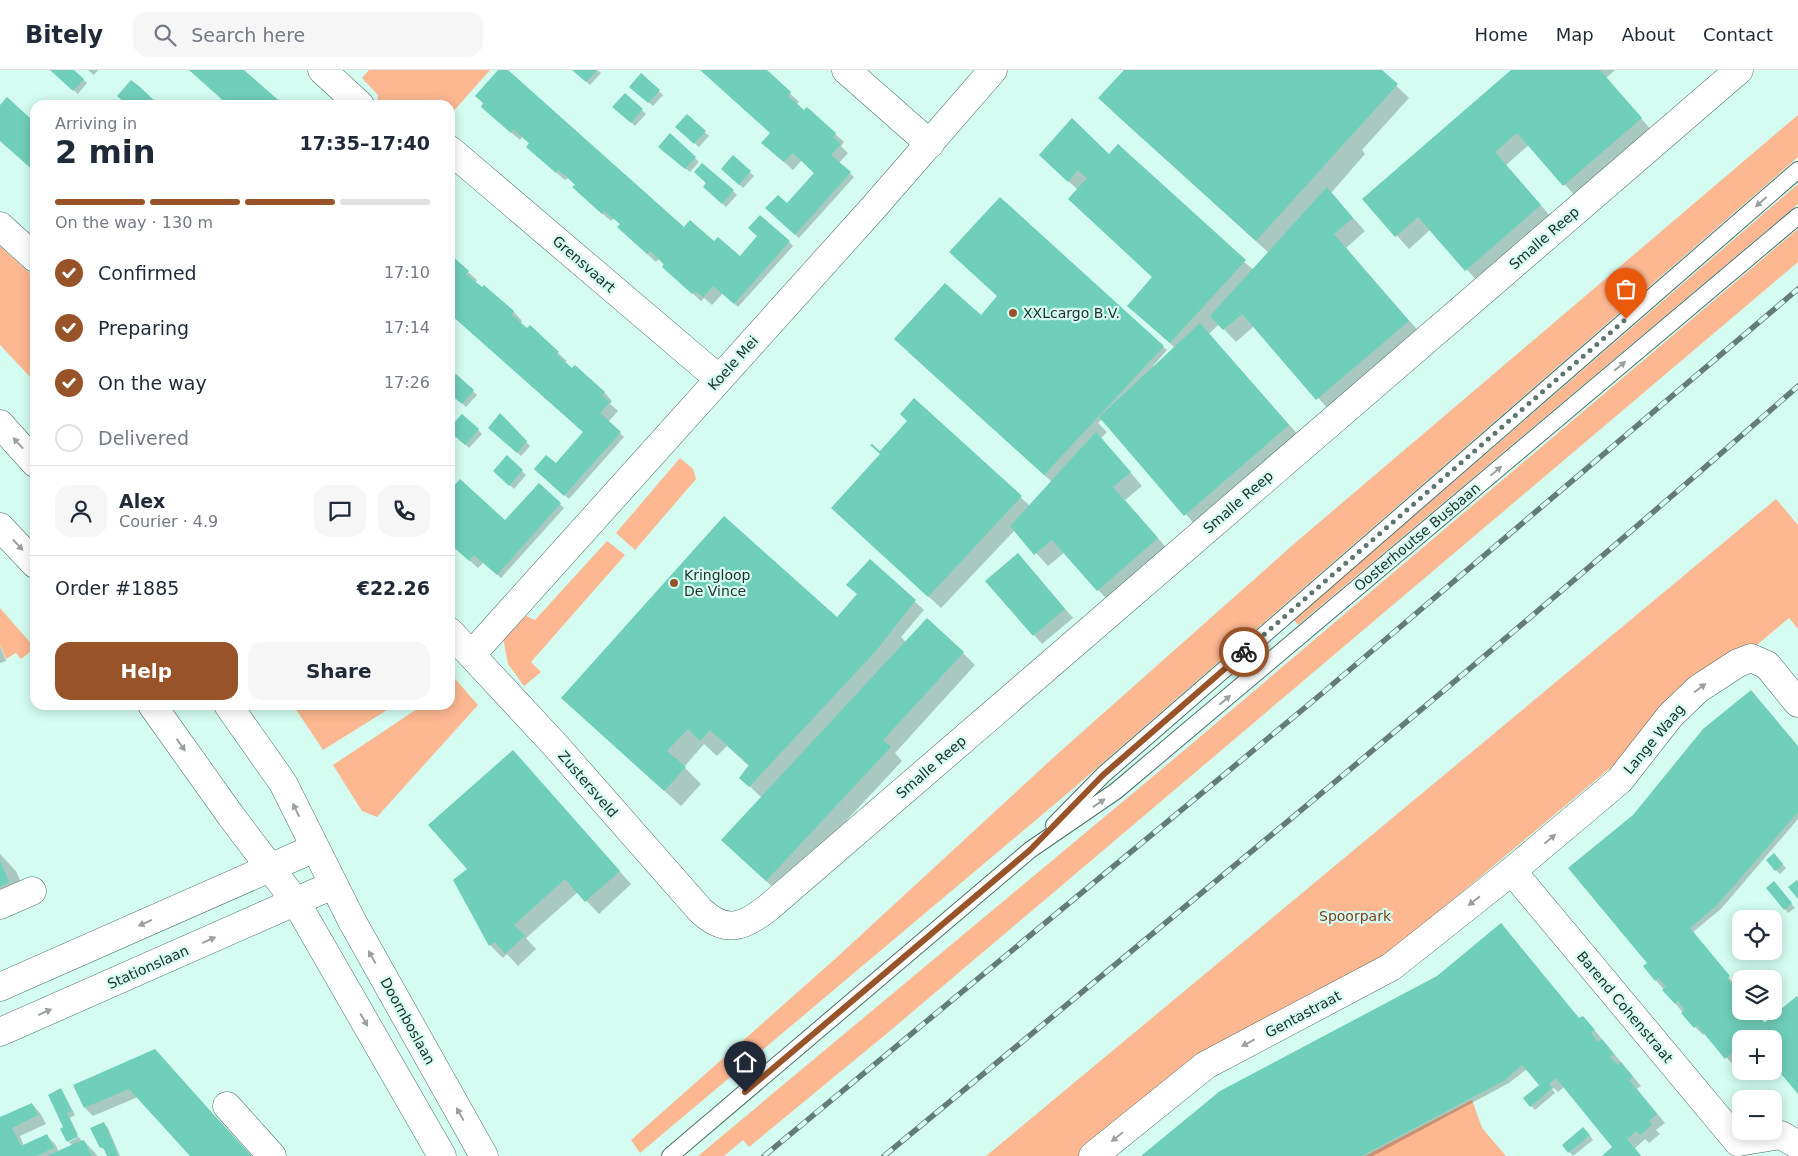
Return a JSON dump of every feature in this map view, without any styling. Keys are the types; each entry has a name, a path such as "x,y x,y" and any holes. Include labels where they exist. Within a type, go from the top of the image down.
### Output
{"street":[{"path":"322,70 355,100"},
{"path":"846,70 930,144"},
{"name":"Koele Mei","path":"472,654 930,144 993,70"},
{"name":"Smalle Reep","path":"732,927 746,923 769,907 1739,70"},
{"name":"Grensvaart","path":"455,154 719,379"},
{"path":"0,226 30,253"},
{"path":"0,424 30,457"},
{"path":"0,527 30,559"},
{"name":"Zustersveld","path":"455,637 691,901 708,918 732,927"},
{"name":"Lange Waag","path":"1512,871 1620,780 1670,716 1698,689 1738,663 1751,658 1767,665 1798,703"},
{"path":"156,710 296,902 442,1156"},
{"name":"Doornboslaan","path":"232,710 283,783 334,885 484,1156"},
{"path":"0,987 315,848"},
{"name":"Barend Cohenstraat","path":"1512,871 1734,1149 1781,1135 1798,1145"},
{"name":"Gentastraat","path":"1093,1156 1206,1065 1391,967 1512,871"},
{"path":"296,902 334,885"},
{"path":"0,905 32,891"},
{"name":"Stationslaan","path":"0,1032 296,902"},
{"path":"227,1106 272,1156"}],"lane":[{"name":"Oosterhoutse Busbaan","path":"670,1156 1030,850 1103,775 1798,170"},
{"name":"Oosterhoutse Busbaan","path":"1030,850 1116,791 1798,216"}],"green space":[{"path":"369,70 490,70 455,109 455,100 378,100 378,95 362,78"},
{"path":"1798,115 1798,157 1075,787 640,1153 631,1140 835,959 1054,757 1295,543"},
{"path":"1798,184 1798,204 1298,625 1294,620"},
{"path":"1798,229 1798,262 891,1030 749,1147 743,1140 724,1156 698,1156 1175,758"},
{"path":"0,246 30,273 30,377 0,345"},
{"path":"680,458 693,469 696,479 635,550 616,533"},
{"name":"Spoorpark","path":"1776,499 1798,525 1798,629 1789,618 1381,960 1199,1057 1078,1156 986,1156"},
{"path":"607,541 625,555 531,662 541,672 524,686 508,664 503,638 524,615 535,620"},
{"path":"0,608 30,642 30,652 21,659 16,653 6,659 0,645"},
{"path":"455,679 478,705 377,817 362,811 333,765 416,710 455,710"},
{"path":"296,710 387,710 323,750"},
{"path":"1472,1100 1482,1128 1506,1156 1365,1156"}],"building":[{"path":"50,70 74,70 84,79 73,91"},
{"path":"189,70 244,70 278,100 222,100"},
{"path":"498,70 508,70 684,227 690,220 714,241 718,237 740,256 757,236 748,228 760,215 790,241 734,304 713,286 703,297 695,291 692,294 662,267 664,264 650,251 647,254 617,227 620,224 604,211 602,214 572,187 575,185 567,177 558,170 556,173 526,147 529,143 513,129 511,133 481,107 483,103 475,96"},
{"path":"572,70 597,70 586,82"},
{"path":"700,70 767,70 791,92 788,96 804,110 807,107 836,133 833,137 841,144 831,155 851,172 795,235 765,208 778,195 787,203 814,173 793,153 784,162 761,143 770,133"},
{"path":"1124,70 1382,70 1398,84 1256,241 1098,98"},
{"path":"1511,70 1600,70 1642,118 1563,186 1517,133 1495,152 1541,205 1465,271 1418,217 1395,237 1362,199"},
{"path":"641,73 660,90 648,103 629,87"},
{"path":"131,80 154,100 121,100 117,96"},
{"path":"625,93 643,109 631,123 612,107"},
{"path":"7,97 30,118 30,168 0,141 0,105"},
{"path":"687,114 706,131 694,144 675,127"},
{"path":"1072,118 1109,154 1118,144 1246,260 1170,343 1127,306 1152,277 1068,199 1087,178 1078,170 1068,182 1039,155"},
{"path":"670,133 696,157 685,169 658,147"},
{"path":"733,155 751,171 739,185 721,169"},
{"path":"702,163 734,190 722,204 703,187 706,183 694,172"},
{"path":"1327,187 1353,218 1334,234 1409,321 1316,400 1242,314 1223,330 1210,316"},
{"path":"1000,197 1164,346 1044,475 894,339 945,283 981,315 997,296 949,252"},
{"path":"455,258 469,271 466,274 482,287 484,285 514,311 512,315 527,328 530,325 559,352 556,354 572,368 575,365 605,392 602,395 610,402 600,413 621,432 564,496 534,469 546,455 556,463 583,432 455,318"},
{"path":"1200,323 1289,425 1184,516 1099,417"},
{"path":"455,375 474,390 462,404 455,398"},
{"path":"914,398 1022,496 928,597 831,508 880,454 870,445 872,444 880,451 907,421 900,414"},
{"path":"500,413 527,441 517,453 488,428"},
{"path":"462,414 479,429 465,445 455,436 455,422"},
{"path":"1096,432 1131,472 1113,487 1158,538 1097,591 1052,540 1034,555 1010,526"},
{"path":"507,455 523,470 509,486 493,471"},
{"path":"460,479 505,520 539,483 561,503 497,575 474,555 469,561 455,548 455,484"},
{"path":"724,516 837,617 857,594 846,585 870,559 916,600 875,652 749,787 739,778 749,765 710,730 700,741 688,729 667,751 686,767 664,791 561,698"},
{"path":"1018,553 1065,609 1033,636 985,581"},
{"path":"927,618 964,652 883,740 891,747 766,881 721,840"},
{"path":"1751,690 1798,746 1798,812 1717,905 1690,928 1730,976 1727,978 1732,984 1732,1020 1762,1020 1764,1023 1768,1020 1782,1020 1782,1008 1797,996 1798,1094 1782,1075 1782,1030 1732,1030 1732,1053 1725,1059 1697,1025 1694,1028 1681,1013 1685,1010 1678,1001 1675,1004 1662,990 1666,987 1659,978 1655,981 1643,966 1647,963 1568,868 1633,815 1703,729"},
{"path":"513,750 620,871 585,902 565,879 514,925 525,936 505,954 495,942 489,946 453,880 467,869 428,825"},
{"path":"1774,853 1783,864 1775,871 1766,860"},
{"path":"0,860 9,882 0,887"},
{"path":"1797,880 1798,882 1798,899 1788,887"},
{"path":"1774,881 1792,903 1784,910 1766,888"},
{"path":"1501,923 1579,1018 1583,1016 1595,1030 1591,1033 1598,1042 1602,1039 1614,1054 1610,1057 1617,1065 1621,1062 1633,1077 1629,1080 1657,1114 1649,1121 1652,1125 1640,1135 1636,1131 1627,1139 1641,1156 1602,1156 1612,1147 1556,1078 1549,1084 1552,1088 1530,1107 1523,1098 1539,1085 1522,1065 1505,1080 1362,1156 1141,1156 1220,1091 1437,976"},
{"path":"155,1049 252,1156 190,1156 129,1089 84,1108 73,1085"},
{"path":"61,1088 72,1111 67,1113 78,1137 67,1142 60,1129 63,1127 48,1095"},
{"path":"32,1103 38,1115 12,1128 21,1146 47,1134 54,1148 36,1156 0,1156 0,1117"},
{"path":"104,1122 118,1156 107,1156 103,1147 100,1148 90,1128"},
{"path":"1583,1127 1590,1135 1568,1153 1562,1145"},
{"path":"84,1140 92,1156 47,1156 80,1141"}],"railway":[{"path":"764,1156 1313,701 1798,289"},
{"path":"884,1156 1572,582 1798,386"}],"way so far":[{"path":"1244,652 1626,319"}],"place":[{"name":"XXLcargo B.V.","path":"1013,313"},
{"name":"Kringloop De Vince","path":"674,583"}],"route":[{"path":"745,1092 1030,850 1103,775 1244,652"}]}
